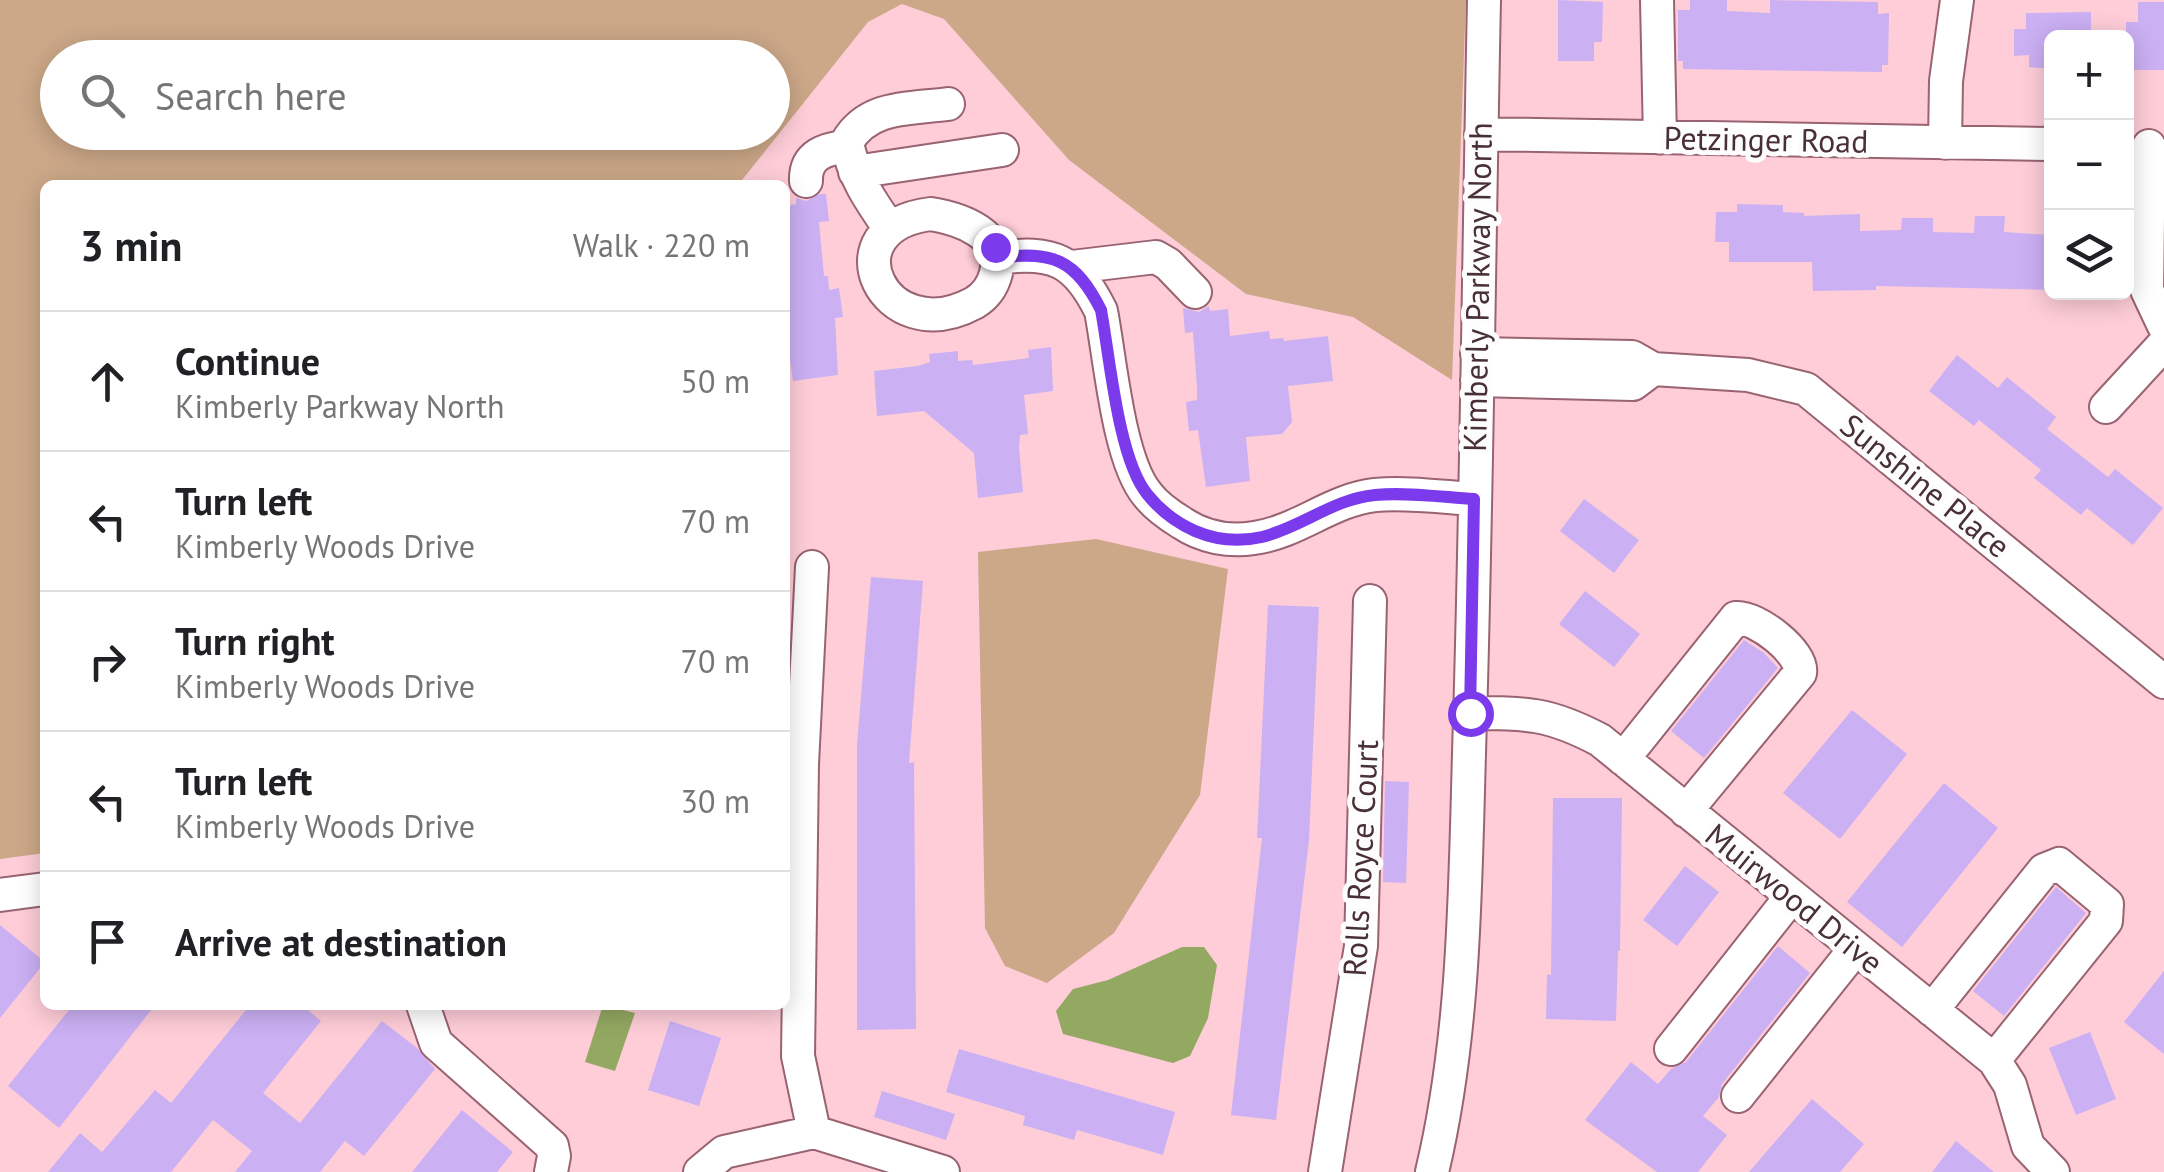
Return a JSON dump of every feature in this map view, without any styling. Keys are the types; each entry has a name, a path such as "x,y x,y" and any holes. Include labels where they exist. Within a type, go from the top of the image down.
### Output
{"street":[{"name":"Kimberly Parkway North","path":"1432,1172 1441,1134 1463,946 1484,0"},
{"path":"1657,0 1660,138"},
{"path":"1945,143 1946,81 1957,0"},
{"path":"890,229 851,159 846,142 856,126 882,112 948,104"},
{"name":"Petzinger Road","path":"1481,134 2044,144"},
{"path":"2147,146 2148,290 2164,326"},
{"path":"806,180 812,158 827,149 851,159 1002,150"},
{"path":"918,216 950,217 984,235 995,247 993,282 976,302 953,311 924,315 896,304 876,282 873,259 890,229 918,216"},
{"path":"997,258 1048,256 1072,267 1089,287 1101,310 1131,464 1144,492 1190,528 1233,540 1256,538 1282,531 1327,508 1376,495 1474,499"},
{"path":"1072,267 1156,257 1196,292"},
{"path":"2106,407 2164,344"},
{"name":"Sunshine Place","path":"1477,367 1632,356 1654,369 1748,375 1806,389 2164,682"},
{"path":"812,567 794,852 798,1056 814,1132"},
{"name":"Rolls Royce Court","path":"1325,1172 1361,946 1370,601"},
{"path":"1623,759 1736,618 1744,617 1758,624 1797,655 1800,674 1686,812"},
{"name":"Muirwood Drive","path":"1470,713 1519,713 1562,720 1600,740 1994,1060 2010,1085 2028,1146 2052,1172"},
{"path":"1932,1010 2044,870 2058,864 2107,904 2106,920 1994,1060"},
{"path":"0,895 40,890"},
{"path":"1670,1048 1791,897"},
{"path":"1738,1096 1855,949"},
{"path":"425,1010 436,1043 552,1146 550,1172"},
{"path":"700,1172 724,1152 814,1132 943,1172"}],"shaded area":[{"path":"0,0 1466,0 1452,380 1353,317 1246,294 1069,160 944,19 902,4 868,22 790,120 790,40 40,40 40,150 766,150 742,180 40,180 40,854 0,859"},
{"path":"1096,539 1228,569 1200,795 1114,933 1047,983 1005,966 985,928 978,552"},
{"path":"1182,947 1204,947 1217,965 1208,1018 1190,1056 1173,1063 1063,1034 1056,1011 1073,989 1108,980"},
{"path":"601,1010 635,1013 615,1071 585,1062"}],"building":[{"path":"1558,0 1603,2 1602,42 1594,42 1594,61 1558,61"},
{"path":"1690,0 1727,0 1727,11 1770,13 1770,0 1878,2 1878,14 1889,13 1888,65 1882,65 1882,72 1683,69 1683,61 1678,61 1678,10 1690,10"},
{"path":"2138,2 2164,2 2164,70 2134,70 2134,30 2126,30 2126,22 2138,22"},
{"path":"2091,12 2091,30 2044,30 2044,68 2029,67 2029,55 2014,56 2014,29 2026,29 2026,13"},
{"path":"826,194 829,221 819,222 824,276 828,276 829,290 839,288 843,317 835,318 838,375 793,381 790,205 796,204 796,198 806,201"},
{"path":"1737,204 1783,205 1783,212 1804,216 1860,214 1860,231 1901,230 1902,218 1933,218 1933,232 1974,233 1975,216 2005,216 2004,232 2044,234 2044,290 1876,286 1876,290 1813,291 1812,262 1729,262 1729,242 1715,242 1716,212 1737,212"},
{"path":"1209,306 1210,311 1228,309 1230,336 1269,331 1270,339 1284,341 1328,336 1333,381 1288,386 1292,422 1282,434 1246,437 1250,481 1206,487 1198,430 1189,431 1186,402 1197,400 1197,388 1193,332 1185,333 1183,308 1199,312"},
{"path":"1051,347 1053,391 1024,395 1028,434 1020,435 1019,448 1023,492 978,498 974,453 924,411 877,416 874,371 918,366 930,362 929,354 958,351 958,361 972,360 973,365 1029,358 1028,350"},
{"path":"1957,355 1998,388 2007,377 2056,417 2047,429 2108,477 2115,469 2163,508 2133,545 2087,508 2081,515 2034,478 2041,470 1979,420 1974,426 1929,391"},
{"path":"1584,499 1639,540 1614,573 1560,531"},
{"path":"871,577 923,581 909,763 914,762 916,1029 857,1030 857,745"},
{"path":"1585,591 1640,634 1614,667 1559,624"},
{"path":"1268,605 1319,607 1309,840 1276,1120 1231,1115 1262,838 1257,838"},
{"path":"1744,640 1778,668 1704,758 1671,731"},
{"path":"1852,710 1907,754 1840,839 1783,793"},
{"path":"1385,781 1409,782 1406,883 1383,882"},
{"path":"1944,783 1998,828 1902,947 1847,902"},
{"path":"1553,798 1622,798 1616,1021 1546,1019 1547,974 1551,975"},
{"path":"1685,866 1719,892 1677,946 1643,920"},
{"path":"2056,887 2086,913 2004,1016 1973,991"},
{"path":"0,925 40,958 40,968 0,1018"},
{"path":"1778,946 1810,973 1722,1084 1719,1097 1703,1116 1727,1135 1698,1172 1657,1172 1585,1120 1631,1062 1658,1084 1671,1069 1686,1062"},
{"path":"2164,971 2164,1054 2124,1022"},
{"path":"69,1010 151,1010 59,1128 8,1086"},
{"path":"246,1010 308,1010 321,1021 263,1093 300,1123 382,1021 417,1048 435,1069 364,1156 345,1141 320,1172 235,1172 252,1151 213,1120 171,1172 48,1172 80,1133 102,1152 155,1090 171,1103"},
{"path":"670,1021 721,1038 699,1106 648,1090"},
{"path":"2090,1032 2116,1099 2076,1115 2049,1048"},
{"path":"959,1049 1175,1112 1163,1155 1077,1130 1074,1140 1023,1125 1025,1116 946,1092"},
{"path":"882,1091 955,1114 946,1140 874,1117"},
{"path":"1812,1099 1864,1144 1840,1172 1749,1172"},
{"path":"462,1110 513,1152 497,1172 412,1172"},
{"path":"1956,1141 1994,1172 1932,1172"}],"route":[{"path":"995,247 997,258 1020,254 1048,256 1072,267 1089,287 1101,310 1131,464 1144,492 1190,528 1233,540 1256,538 1282,531 1348,500 1376,495 1474,499 1470,713"}]}
